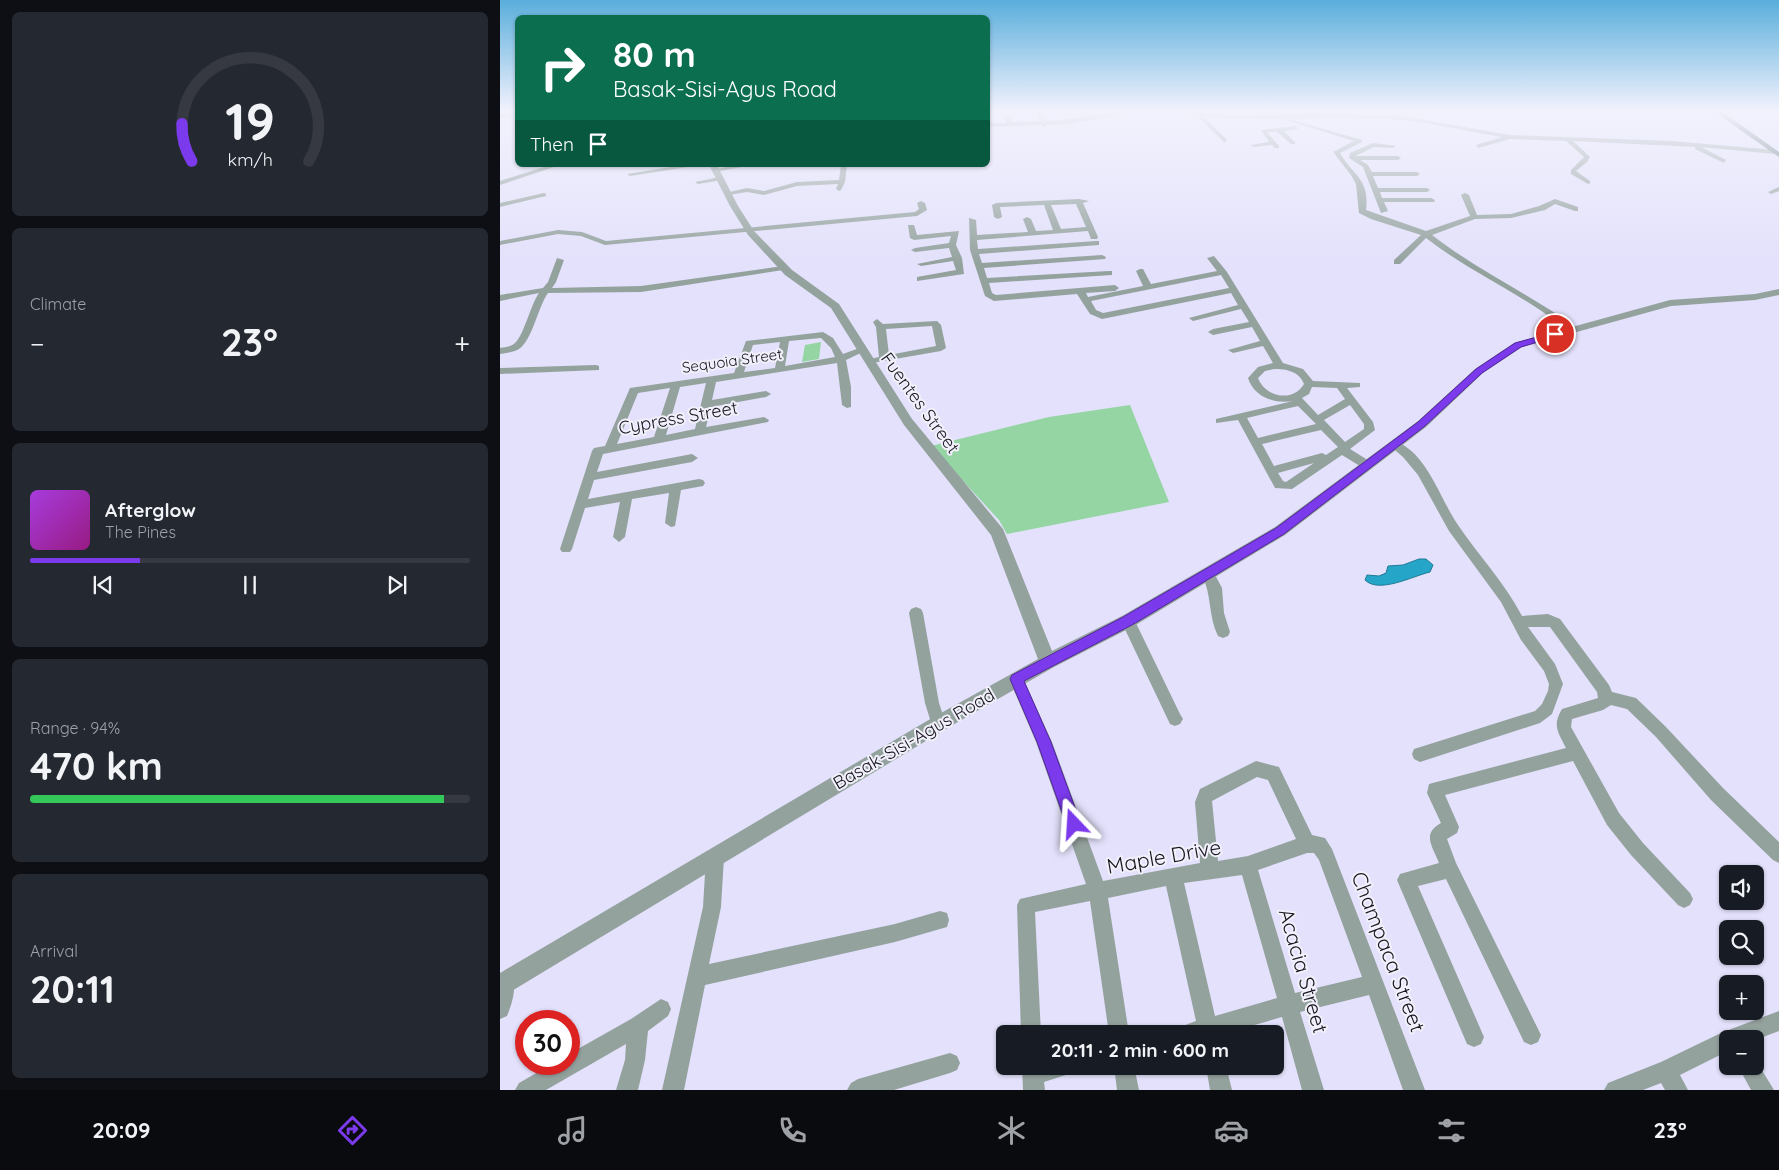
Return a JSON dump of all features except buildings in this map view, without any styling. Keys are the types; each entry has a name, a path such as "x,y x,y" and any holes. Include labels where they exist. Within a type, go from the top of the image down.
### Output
{"street":[{"path":"1343,162 1352,171 1363,194 1362,211 1374,217 1426,234 1454,256 1543,308 1573,329"},
{"path":"1359,162 1366,166 1413,166"},
{"path":"1584,162 1573,171 1574,174 1588,182"},
{"path":"1366,166 1384,210"},
{"path":"500,183 551,167"},
{"path":"630,174 683,167"},
{"path":"698,182 716,172 740,167"},
{"path":"728,193 747,190 764,193 798,184 840,186 844,167"},
{"path":"716,172 744,172"},
{"name":"Fuentes Street","path":"716,172 750,231 783,268 835,306 908,422 998,534 1048,662"},
{"path":"1369,174 1417,174"},
{"path":"1372,182 1422,182"},
{"path":"1771,192 1779,189"},
{"path":"1376,190 1427,190"},
{"path":"500,205 544,195"},
{"path":"1465,195 1474,217"},
{"path":"1380,200 1431,200"},
{"path":"1401,200 1406,210"},
{"path":"1421,200 1426,207"},
{"path":"1004,236 996,206 1082,201 1096,243 1116,291"},
{"path":"1397,262 1426,234 1474,217 1511,216 1529,212 1555,201 1575,209"},
{"path":"500,243 547,233 576,233 600,242 615,244 914,215 923,210 921,203"},
{"path":"1047,203 1058,232"},
{"path":"1022,204 1033,234"},
{"path":"807,225 813,213"},
{"path":"972,220 975,251 986,281 988,294 994,298 1080,291 1116,291 1148,287 1223,272"},
{"path":"938,225 942,234"},
{"path":"911,227 914,238 956,233 955,252 961,272 920,279"},
{"path":"974,238 1091,229"},
{"path":"915,250 955,252 1096,243"},
{"path":"921,264 955,252"},
{"path":"981,266 1102,257"},
{"path":"1211,258 1223,272 1264,343 1279,365"},
{"path":"500,351 514,348 521,343 537,302 552,282 560,260"},
{"path":"500,298 529,292 641,289 783,268"},
{"path":"1140,271 1148,287"},
{"path":"986,281 1109,273"},
{"path":"1080,291 1095,315 1102,316 1234,290"},
{"path":"1085,300 1116,291"},
{"name":"Basak-Sisi-Agus Road","path":"503,984 938,724 1016,679 1128,621 1280,531 1422,424 1479,371 1518,345 1670,303 1755,297 1779,292"},
{"path":"1193,318 1243,306"},
{"name":"Sequoia Street","path":"610,448 634,390 865,356 884,358 936,350 942,345 936,325 934,323 879,324 884,358"},
{"path":"1213,332 1253,324"},
{"path":"738,376 749,343 823,335 829,339 847,379 847,405"},
{"path":"779,370 785,339"},
{"path":"1233,350 1264,343"},
{"path":"1309,384 1300,371 1279,365 1257,371 1253,378 1255,386 1269,396 1297,400 1344,447 1346,453 1369,463"},
{"path":"500,371 596,368"},
{"path":"700,432 712,379"},
{"path":"659,439 676,384"},
{"path":"1309,384 1356,385"},
{"path":"1220,421 1241,417 1297,400 1305,392 1309,384"},
{"path":"1241,417 1280,485 1288,486 1371,428 1340,385"},
{"path":"707,404 766,394"},
{"path":"1256,442 1320,423 1351,400"},
{"name":"Cypress Street","path":"589,477 598,451 764,420"},
{"path":"1394,444 1408,454 1423,474 1453,528 1506,598 1526,636 1550,668 1556,684 1547,709 1540,716 1420,754"},
{"path":"1272,471 1332,455"},
{"path":"566,549 589,477 692,458"},
{"path":"580,505 699,483"},
{"path":"671,523 676,487"},
{"path":"619,537 627,496"},
{"path":"1208,575 1215,588 1217,613 1223,632"},
{"path":"916,613 932,702 938,724"},
{"path":"1518,622 1548,620 1555,623 1606,697 1631,703 1661,732 1717,794 1779,854"},
{"path":"1128,621 1175,719"},
{"path":"1016,679 1044,742 1098,892 1118,1025"},
{"path":"1606,697 1603,703 1567,714 1563,721 1564,728 1613,819 1637,849 1684,899"},
{"path":"1531,1035 1450,869 1437,836 1450,829 1450,824 1436,797 1435,790 1578,752"},
{"path":"1210,870 1204,802 1206,796 1256,769 1273,773 1307,844"},
{"name":"Maple Drive","path":"1031,1025 1026,904 1098,892 1173,876 1248,865 1307,844"},
{"name":"Champaca Street","path":"1307,844 1320,844 1326,855 1414,1090"},
{"path":"673,1090 712,906 714,857"},
{"name":"Acacia Street","path":"1248,865 1313,1090"},
{"path":"1450,869 1406,880 1474,1037"},
{"path":"1173,876 1207,1025"},
{"path":"696,977 895,933 940,920"},
{"path":"500,1009 503,984"},
{"path":"1226,1025 1288,1005 1374,984"},
{"path":"526,1090 638,1026 660,1009"},
{"path":"1754,1030 1779,1021"},
{"path":"627,1090 635,1060 638,1026"},
{"path":"1616,1090 1666,1071 1719,1044"},
{"path":"858,1090 950,1064"},
{"path":"1666,1071 1677,1090"},
{"path":"1126,1075 1128,1090"},
{"path":"1218,1075 1221,1090"},
{"path":"1754,1075 1763,1090"}],"green space":[{"path":"821,342 819,359 802,362 805,345"},
{"path":"1130,405 1169,502 1007,534 999,520 931,446 1049,417"}],"water":[{"path":"1419,559 1426,559 1433,565 1430,572 1387,585 1371,584 1365,580 1367,575 1379,576 1386,573 1388,566 1403,565"}],"route":[{"path":"1074,824 1044,742 1016,679 1128,621 1280,531 1422,424 1479,371 1518,345 1555,334"}]}
